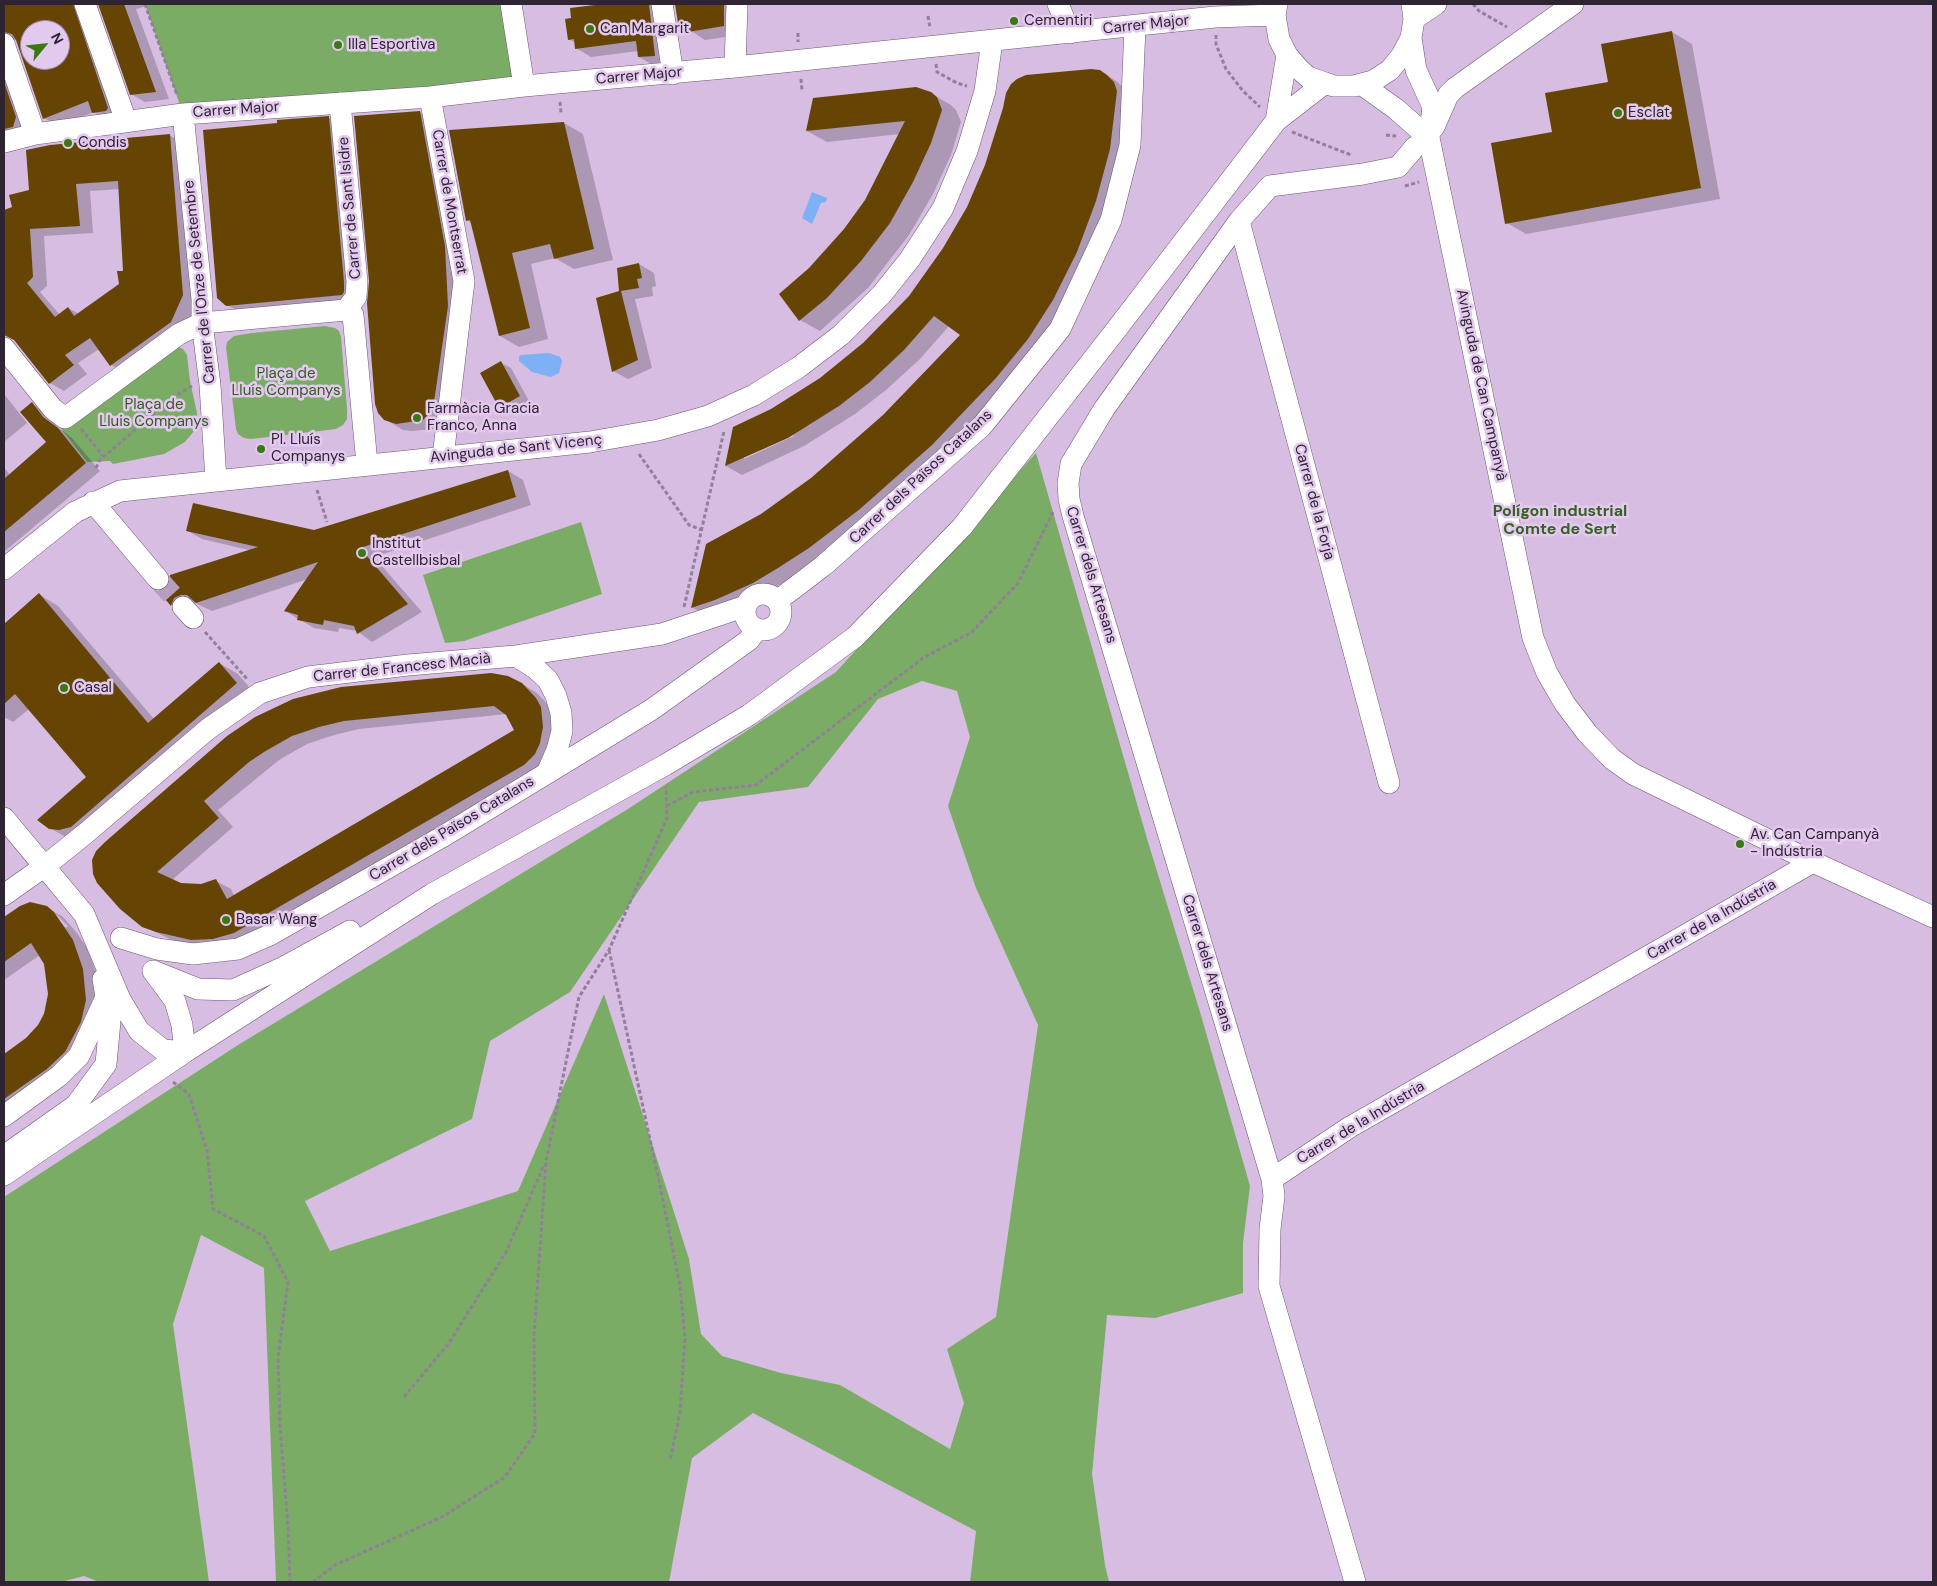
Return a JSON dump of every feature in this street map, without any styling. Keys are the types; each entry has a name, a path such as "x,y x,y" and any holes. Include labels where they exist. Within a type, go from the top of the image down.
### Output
{"street":[{"path":"85,4 126,121"},
{"path":"511,4 524,86"},
{"path":"662,4 673,74"},
{"path":"735,68 737,4"},
{"path":"1058,4 1070,33"},
{"path":"1276,9 1279,39 1287,55 1308,76 1334,86 1354,86 1373,81 1390,70 1402,56 1412,20 1436,4"},
{"path":"1361,84 1396,109 1429,138 1448,95 1455,88 1573,4"},
{"name":"Carrer Major","path":"4,142 35,134 183,114 430,97 524,86 673,74 1135,26 1276,9"},
{"name":"Avinguda de Can Campanyà","path":"1412,20 1416,70 1433,107 1429,138 1533,638 1547,673 1565,704 1612,759 1633,774 1813,862 1933,917"},
{"name":"Carrer dels Països Catalans","path":"777,601 823,566 982,426 1060,329 1114,211 1130,145 1135,26"},
{"name":"Avinguda de Sant Vicenç","path":"4,570 75,512 120,490 590,442 658,430 708,416 754,395 799,367 841,335 882,294 910,259 942,208 967,151 986,91 992,40"},
{"path":"4,44 35,134"},
{"path":"1276,121 1287,55"},
{"path":"4,1175 185,1052 432,894 665,765 749,715 855,637 962,526 1119,326 1276,121 1325,83"},
{"name":"Carrer de Montserrat","path":"430,97 464,281 443,457"},
{"name":"Carrer de Sant Isidre","path":"340,103 357,282 356,297 346,310"},
{"name":"Carrer de l'Onze de Setembre","path":"183,114 202,299 202,323 210,385 216,480"},
{"name":"Carrer dels Artesans","path":"1272,1178 1073,516 1069,500 1068,483 1071,464 1104,409 1239,222 1270,186 1363,174 1398,167 1415,147 1429,138"},
{"name":"Carrer de la Forja","path":"1239,222 1389,783"},
{"path":"4,348 53,410 65,418 179,334 202,323 346,310 353,315 367,464"},
{"path":"93,502 158,579"},
{"name":"Carrer de Francesc Macià","path":"4,895 45,866 150,780 208,729 260,693 308,677 408,665 516,656 662,634 746,606 749,601 758,595 768,595 777,601"},
{"path":"746,606 748,622 757,629 768,629 778,623 781,612 777,601"},
{"name":"Carrer dels Països Catalans","path":"121,938 157,949 193,954 238,949 270,935 442,837 651,710 749,640 757,629"},
{"path":"516,656 535,668 548,680 558,704 562,731 548,772"},
{"path":"4,818 84,914 120,999 138,1031 163,1050 185,1052"},
{"name":"Carrer de la Indústria","path":"1272,1178 1350,1127 1813,862"},
{"path":"154,971 198,989 233,990 284,967 359,926 432,894"},
{"path":"84,914 121,938 154,971 175,1001 182,1025 185,1052"},
{"path":"4,1156 76,1105 106,1064 110,1021 107,995 84,914"},
{"path":"4,1116 59,1076 79,1056 107,995"},
{"path":"1272,1178 1274,1196 1270,1229 1269,1286 1355,1582"}],"path":[{"path":"146,4 183,114"},
{"path":"1473,4 1480,11 1499,23 1515,30"},
{"path":"96,468 104,457 173,397 194,385"},
{"path":"69,414 104,457"},
{"path":"684,608 724,434"},
{"path":"639,454 689,525 702,530"},
{"path":"667,806 693,792 756,785 923,658 972,632 1018,583 1068,483"},
{"path":"315,486 327,522"},
{"path":"188,613 260,693"},
{"path":"313,1582 335,1565 442,1517 505,1478 535,1433 534,1335 546,1162 579,997 608,950 667,818 665,765"},
{"path":"608,950 680,1286 685,1338 680,1412 670,1461"},
{"path":"159,1070 189,1094 207,1150 213,1209 264,1236 288,1282 278,1358 280,1425 288,1525 290,1582"},
{"path":"404,1397 449,1342 506,1252 546,1162"}],"green space":[{"name":"Illa Esportiva","path":"145,4 507,4 524,86 183,114"},
{"name":"Plaça de Lluís Companys","path":"325,326 335,328 339,331 341,337 347,409 347,419 343,425 336,429 251,439 244,438 238,434 226,347 227,342 234,336 252,333"},
{"name":"Plaça de Lluis Companys","path":"177,346 183,349 187,355 197,413 194,431 185,442 164,454 113,464 110,461 87,462 61,429"},
{"path":"1036,453 1148,842 1200,1012 1250,1186 1243,1243 1243,1293 1155,1318 1107,1315 1092,1474 1109,1582 970,1582 976,1531 753,1413 692,1458 669,1582 276,1582 264,1268 201,1235 173,1324 209,1582 99,1582 84,1576 61,1582 4,1582 4,1197 238,1045 628,809 836,672","holes":["922,681 957,691 970,737 948,806 976,888 1038,1025 996,1317 947,1349 964,1403 950,1449 840,1385 781,1373 722,1356 701,1334 689,1259 604,994 518,1191 330,1251 305,1201 472,1119 490,1041 570,992 699,802 808,787 878,699"]},
{"name":"Institut Castellbisbal","path":"581,522 602,594 464,641 445,643 423,575"}],"water":[{"path":"812,192 827,198 826,202 821,203 812,224 802,218"},
{"path":"549,353 560,357 562,361 559,373 551,377 532,372 519,361 521,355"}],"building":[{"path":"4,4 73,4 108,108 106,111 92,113 88,101 43,119 26,70 70,70 70,20 20,20 20,52 12,34 4,32"},
{"path":"98,4 124,4 156,92 130,95"},
{"path":"603,4 649,4 655,56 638,57 636,41 575,49 574,39 568,40 565,19 571,18 570,8"},
{"path":"675,4 724,4 724,26 688,32 678,23"},
{"name":"Esclat","path":"1672,31 1701,188 1505,224 1491,143 1552,132 1545,93 1608,82 1601,44"},
{"path":"1091,69 1100,70 1107,75 1114,82 1117,91 1110,149 1096,201 1077,252 1053,300 1028,339 996,378 932,445 860,509 809,548 753,583 715,600 691,608 706,544 761,514 811,478 883,415 960,335 934,316 904,350 870,382 839,406 788,438 725,466 733,427 771,409 820,378 863,343 909,296 943,248 967,207 985,165 1006,93 1011,84 1026,75"},
{"path":"4,82 16,117 13,127 4,129"},
{"path":"916,87 931,92 937,97 942,110 931,143 913,182 890,223 861,261 827,298 799,321 779,294 809,268 844,229 865,200 905,121 806,131 813,98"},
{"path":"420,111 445,246 448,306 433,409 423,420 396,424 384,420 378,413 375,404 367,303 369,281 354,116"},
{"path":"329,116 344,292 342,295 226,306 217,298 203,130 277,123 277,120"},
{"path":"564,122 594,249 554,259 550,244 512,253 530,328 499,336 470,220 466,221 449,130"},
{"path":"170,134 183,295 171,322 110,366 90,338 65,355 74,365 49,384 14,340 4,335 4,210 12,207 9,195 29,190 26,150 50,145","holes":["118,181 123,271 117,271 119,284 74,316 68,307 55,317 27,283 33,277 30,229 80,226 76,184"]},
{"path":"639,263 642,278 637,279 639,288 621,291 638,360 612,372 596,298 619,291 617,268"},
{"path":"501,361 520,396 499,408 480,373"},
{"path":"32,402 43,417 58,428 86,463 4,532 4,479 46,442 20,412"},
{"path":"508,470 516,497 360,548 408,604 357,634 354,626 324,620 323,625 297,620 298,615 284,611 318,562 196,603 187,595 181,595 174,598 171,606 158,591 166,588 170,583 170,575 258,547 186,531 193,503 314,530"},
{"path":"39,593 148,723 219,662 237,683 71,827 59,830 49,829 37,820 86,777 15,694 4,704 4,624"},
{"path":"491,673 508,676 522,683 536,698 541,707 543,727 540,743 535,754 524,765 234,933 213,939 191,940 142,927 120,909 97,883 93,874 92,860 96,851 227,736 255,717 293,699 341,687","holes":["494,706 506,715 514,730 227,899 216,879 201,884 181,883 157,872 219,818 204,801 249,762 292,736 344,721"]},
{"path":"30,902 47,906 54,912 73,940 83,969 86,1000 81,1022 65,1052 47,1069 4,1099 4,1054 26,1038 38,1025 44,1014 48,994 44,964 31,943 4,962 4,917 20,906"}],"tunnel":[{"path":"158,579 183,607"}],"place":[{"name":"Cementiri","path":"1014,21"},
{"name":"Can Margarit","path":"590,29"},
{"name":"Illa Esportiva","path":"338,45"},
{"name":"Esclat","path":"1618,113"},
{"name":"Condis","path":"68,143"},
{"name":"Farmàcia Gracia Franco, Anna","path":"417,418"},
{"name":"Pl. Lluís Companys","path":"261,449"},
{"name":"Institut Castellbisbal","path":"362,553"},
{"name":"Casal","path":"64,688"},
{"name":"Av. Can Campanyà - Indústria","path":"1740,844"},
{"name":"Basar Wang","path":"226,920"}],"district":[{"name":"Polígon industrial Comte de Sert","path":"1560,521"}]}
